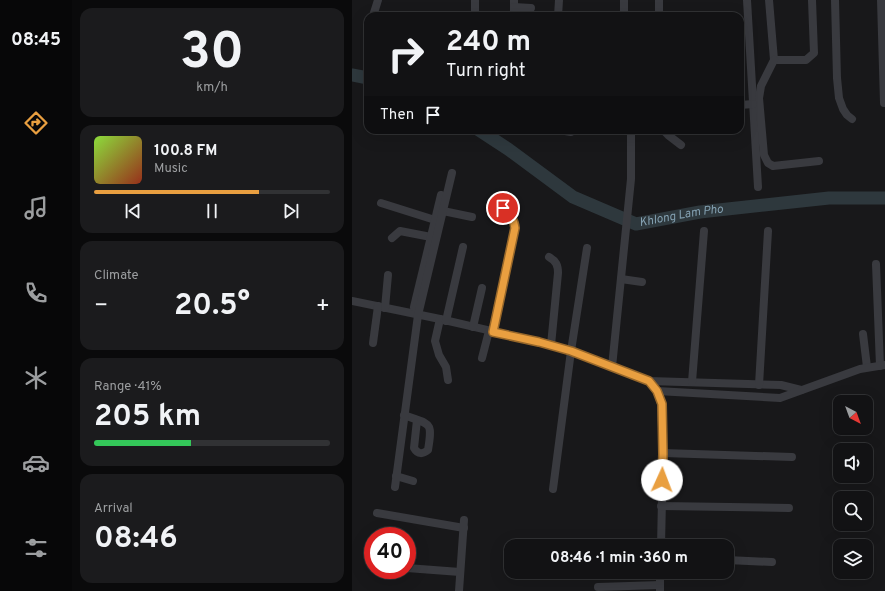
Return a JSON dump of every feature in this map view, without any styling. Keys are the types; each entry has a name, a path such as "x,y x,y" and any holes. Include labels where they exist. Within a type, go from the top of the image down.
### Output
{"street":[{"path":"374,12 378,0"},
{"path":"475,0 475,12"},
{"path":"558,12 559,0"},
{"path":"562,0 563,12"},
{"path":"624,0 624,12"},
{"path":"658,0 659,12"},
{"path":"747,0 758,187"},
{"path":"769,0 774,60 761,86 759,98 764,155 768,163 773,166 819,161"},
{"path":"774,60 806,60 814,53 812,0"},
{"path":"835,0 839,98 842,109 852,119"},
{"path":"882,0 884,103"},
{"path":"514,8 530,8"},
{"path":"744,105 753,104"},
{"path":"612,367 631,179 631,134"},
{"path":"667,134 681,145"},
{"path":"415,314 452,173"},
{"path":"395,487 415,314 441,195"},
{"path":"381,203 435,220"},
{"path":"482,358 491,331 515,228 514,221 503,208"},
{"path":"443,211 472,217"},
{"path":"392,238 400,231 431,237"},
{"path":"692,382 704,231"},
{"path":"759,385 768,231"},
{"path":"448,380 446,367 439,355 435,341 443,320 463,247"},
{"path":"552,489 587,248"},
{"path":"549,256 558,266 551,346"},
{"path":"657,391 780,398 867,367 883,365 876,264"},
{"path":"373,343 388,275"},
{"path":"621,278 642,282"},
{"path":"473,326 482,288"},
{"path":"352,301 473,326 571,351 649,381 781,385 802,390"},
{"path":"863,334 867,367"},
{"path":"649,381 657,391 662,404 663,454 661,539"},
{"path":"404,415 417,420"},
{"path":"663,454 792,457"},
{"path":"396,476 413,481"},
{"path":"661,506 789,508"},
{"path":"377,513 464,524 459,591"},
{"path":"734,560 772,562"},
{"path":"416,569 460,572"},
{"path":"598,587 660,588"}],"waterway":[{"name":"Khlong Lam Pho","path":"352,75 364,77"},
{"name":"Khlong Lam Pho","path":"485,134 573,197 636,224 700,212 829,198 885,198"}],"route":[{"path":"503,208 514,221 515,228 493,332 571,351 649,381 657,391 662,404 662,480"}]}
